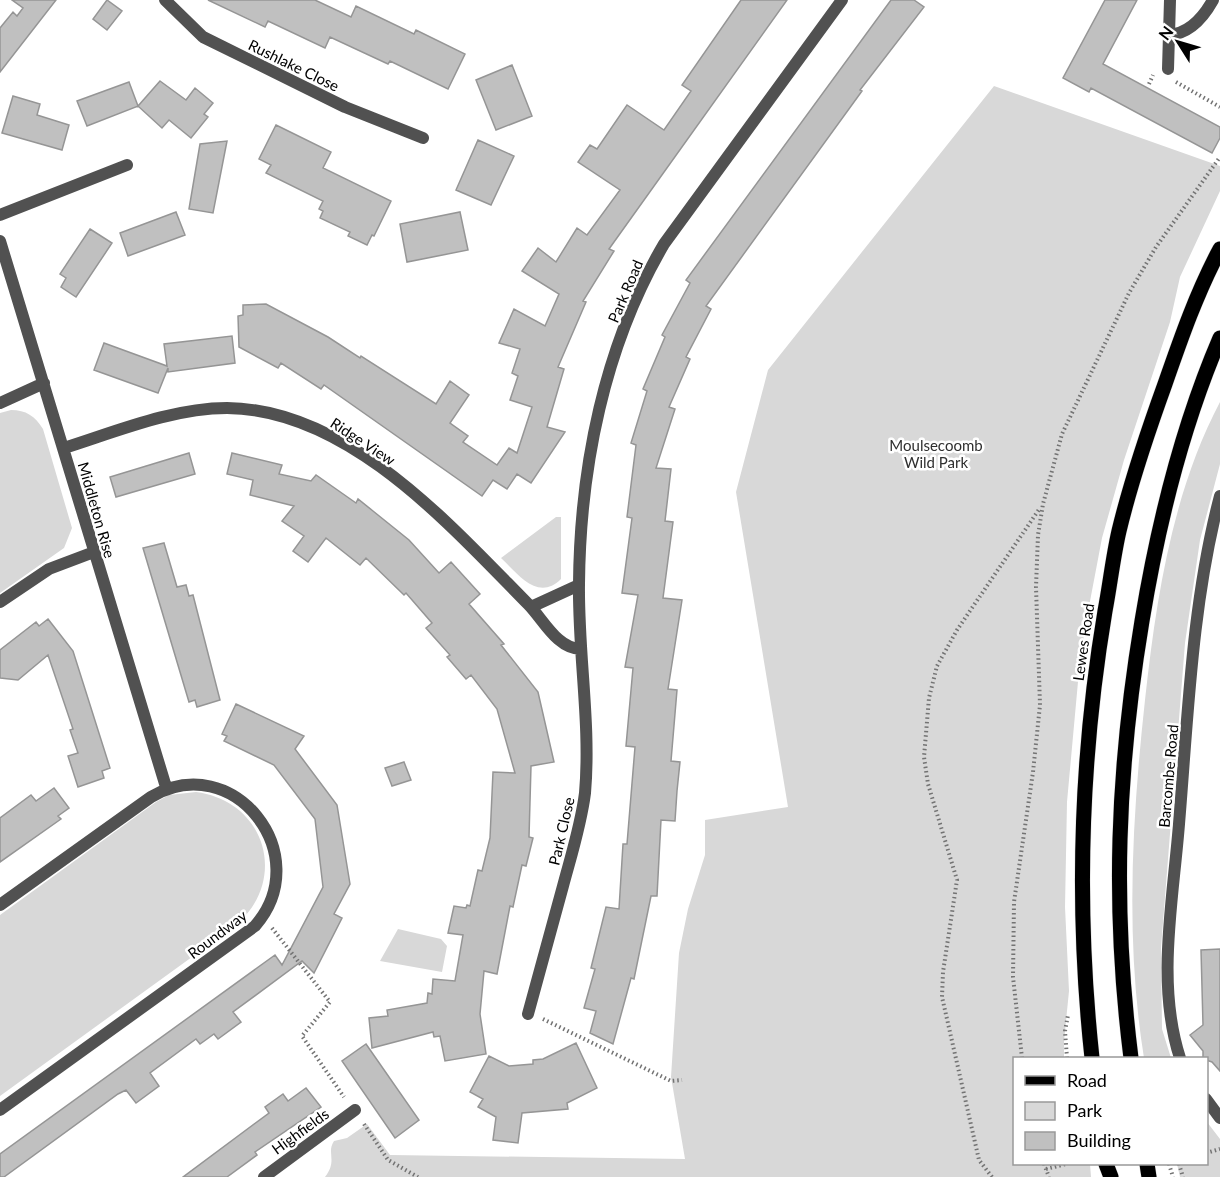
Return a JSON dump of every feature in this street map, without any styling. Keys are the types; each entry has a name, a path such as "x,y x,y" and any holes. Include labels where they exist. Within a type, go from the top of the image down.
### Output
{"main road":[{"name":"Lewes Road","path":"1092,1057 1084,988 1080,878 1086,765 1098,657 1119,531 1155,411 1207,273 1220,251"},
{"path":"1131,1057 1122,985 1118,878 1122,770 1135,663 1155,541 1188,421 1220,338"}],"street":[{"name":"Rushlake Close","path":"165,0 203,37 345,107 423,138"},
{"name":"Park Road","path":"581,650 579,585 583,494 600,408 617,352 648,271 664,244 842,0"},
{"path":"1168,69 1170,0"},
{"path":"1168,35 1183,32 1191,27 1213,0"},
{"path":"0,216 127,165"},
{"name":"Middleton Rise","path":"0,241 166,787"},
{"path":"0,403 44,383"},
{"name":"Ridge View","path":"64,448 141,424 208,410 246,409 289,418 337,440 407,488 444,520 531,607 567,647 581,650"},
{"name":"Barcombe Road","path":"1179,1057 1172,1034 1170,1013 1169,941 1197,621 1220,496"},
{"path":"0,602 50,569 94,552"},
{"path":"531,607 579,585"},
{"name":"Park Close","path":"528,1014 579,828 585,794 586,741 581,650"},
{"name":"Roundway","path":"0,905 166,787 193,783 218,788 240,800 260,818 274,849 277,868 272,900 261,919 245,934 0,1110"},
{"path":"1208,1102 1220,1118"},
{"name":"Highfields","path":"264,1177 355,1110"}],"path":[{"path":"1177,82 1220,107"},
{"path":"1022,1057 1013,977 1014,902 1033,772 1040,705 1035,587 1038,535 1043,504 1062,434 1129,293 1156,247 1220,157"},
{"path":"993,1177 979,1160 942,997 943,972 957,880 951,853 941,831 928,784 924,757 925,730 928,698 937,666 957,630 1043,504"},
{"path":"261,919 272,928 330,1002 302,1036 388,1160 418,1177"},
{"path":"528,1014 560,1025 671,1081 681,1080"},
{"path":"1045,1166 1049,1177"}],"green space":[{"name":"Moulsecoomb Wild Park","path":"994,86 1220,166 1220,191 1180,277 1170,322 1124,460 1102,538 1087,617 1080,660 1067,802 1065,907 1069,991 1064,1057 1013,1057 1013,1165 1090,1165 1091,1177 325,1177 331,1166 331,1149 334,1141 347,1138 367,1124 390,1155 685,1159 671,1077 679,953 688,909 705,855 705,820 788,807 736,492 768,370"},
{"path":"1220,402 1220,464 1200,540 1185,643 1161,948 1162,1029 1171,1057 1144,1057 1134,969 1132,879 1145,700 1161,586 1169,548 1178,510 1203,437"},
{"path":"11,410 30,415 43,429 72,528 64,548 0,593 0,413"},
{"path":"556,517 561,517 561,579 544,588 536,587 521,578 501,558"},
{"path":"196,792 221,799 240,811 254,828 263,848 265,869 261,890 250,910 232,928 0,1096 0,915 156,802 169,795"},
{"path":"398,929 441,939 447,946 442,972 380,961"},
{"path":"1208,1123 1220,1139 1220,1177 1180,1177 1177,1165 1208,1165"}],"building":[{"path":"12,0 56,0 0,72 0,28 13,12 17,16 23,8"},
{"path":"107,0 122,11 107,30 93,19"},
{"path":"208,0 315,0 351,17 356,6 414,34 416,30 465,54 448,89 390,61 388,64 330,37 325,48 268,21 265,27"},
{"path":"741,0 787,0 609,249 614,251 583,301 586,302 558,367 564,369 547,427 565,432 531,483 517,474 507,489 493,480 482,496 324,385 321,389 281,363 278,368 239,347 238,316 243,315 243,305 266,304 328,337 360,358 361,356 436,404 450,381 469,395 450,423 468,436 463,442 497,465 509,448 517,453 532,407 510,400 518,376 512,373 520,349 499,343 514,309 545,326 559,294 522,271 538,248 556,262 577,228 587,235 620,190 578,162 590,145 597,149 627,105 664,130 691,91 682,85"},
{"path":"891,0 914,0 924,7 860,90 862,91 706,306 711,309 686,357 690,359 669,407 675,409 656,468 671,469 665,521 673,522 663,598 682,600 668,689 677,690 671,761 680,762 675,821 661,820 657,896 651,896 634,979 631,978 613,1044 590,1033 596,1011 584,1008 595,969 591,968 606,907 619,909 623,844 627,844 635,747 626,746 633,668 625,667 638,595 622,593 632,518 627,517 636,445 631,443 647,391 643,389 665,337 662,335 690,283 686,280"},
{"path":"1105,0 1137,0 1103,64 1220,127 1220,138 1212,153 1091,88 1089,92 1063,78"},
{"path":"512,65 532,116 496,130 476,80"},
{"path":"160,81 186,100 195,88 213,103 204,114 208,117 191,138 169,120 162,128 138,106"},
{"path":"129,82 138,106 87,126 77,101"},
{"path":"13,96 40,104 37,115 69,125 62,150 2,133"},
{"path":"276,125 331,152 323,168 391,201 374,236 372,235 367,245 348,236 350,232 320,218 323,211 319,209 323,201 266,173 271,165 259,159"},
{"path":"478,140 514,156 491,205 456,190"},
{"path":"227,141 213,213 189,209 200,144"},
{"path":"176,212 185,235 128,256 120,233"},
{"path":"460,212 468,250 407,262 400,224"},
{"path":"90,229 112,243 76,297 61,287 66,278 60,274"},
{"path":"232,336 235,363 168,372 168,368 158,393 94,370 104,343 167,366 164,344"},
{"path":"189,453 195,474 116,497 110,477"},
{"path":"232,453 282,465 279,474 311,481 316,475 356,503 358,499 409,540 439,573 451,562 480,594 469,604 504,644 501,645 538,692 554,762 531,766 529,837 533,838 526,866 522,865 513,907 510,906 497,974 484,971 480,1014 486,1054 445,1061 440,1036 434,1037 433,1032 372,1048 369,1018 388,1016 387,1010 427,1003 428,993 432,994 433,979 455,981 463,935 448,933 454,906 466,908 467,905 470,906 478,870 482,871 490,838 493,772 515,773 497,709 471,675 466,679 447,657 450,655 426,628 432,623 406,593 404,595 366,558 360,565 326,538 308,562 293,551 304,536 282,521 294,506 250,495 253,480 227,474"},
{"path":"164,543 177,587 186,585 189,596 193,595 220,700 197,707 195,700 189,702 143,548"},
{"path":"48,619 73,651 110,768 102,771 104,778 78,787 68,756 78,753 70,730 73,729 48,655 18,680 0,678 0,650 36,622 39,626"},
{"path":"236,704 304,736 295,749 337,805 350,884 334,914 342,918 314,973 302,961 233,1012 241,1022 218,1039 214,1034 200,1044 196,1039 150,1073 159,1086 136,1103 126,1090 118,1094 4,1177 0,1177 0,1154 275,955 282,965 323,887 315,819 274,765 224,741 227,736 222,734"},
{"path":"404,762 411,780 392,786 385,768"},
{"path":"54,788 69,808 58,816 61,819 0,862 0,818 31,795 36,801"},
{"path":"1220,949 1220,1071 1208,1061 1208,1057 1203,1057 1203,1051 1190,1035 1203,1025 1201,950"},
{"path":"576,1043 597,1088 567,1103 568,1109 522,1113 518,1143 493,1140 496,1117 478,1107 483,1099 470,1092 489,1056 509,1066 533,1064 533,1060 543,1059"},
{"path":"366,1044 419,1120 395,1138 342,1061"},
{"path":"306,1088 321,1107 255,1152 257,1155 227,1177 183,1177 269,1113 265,1107 283,1094 288,1101"}]}
